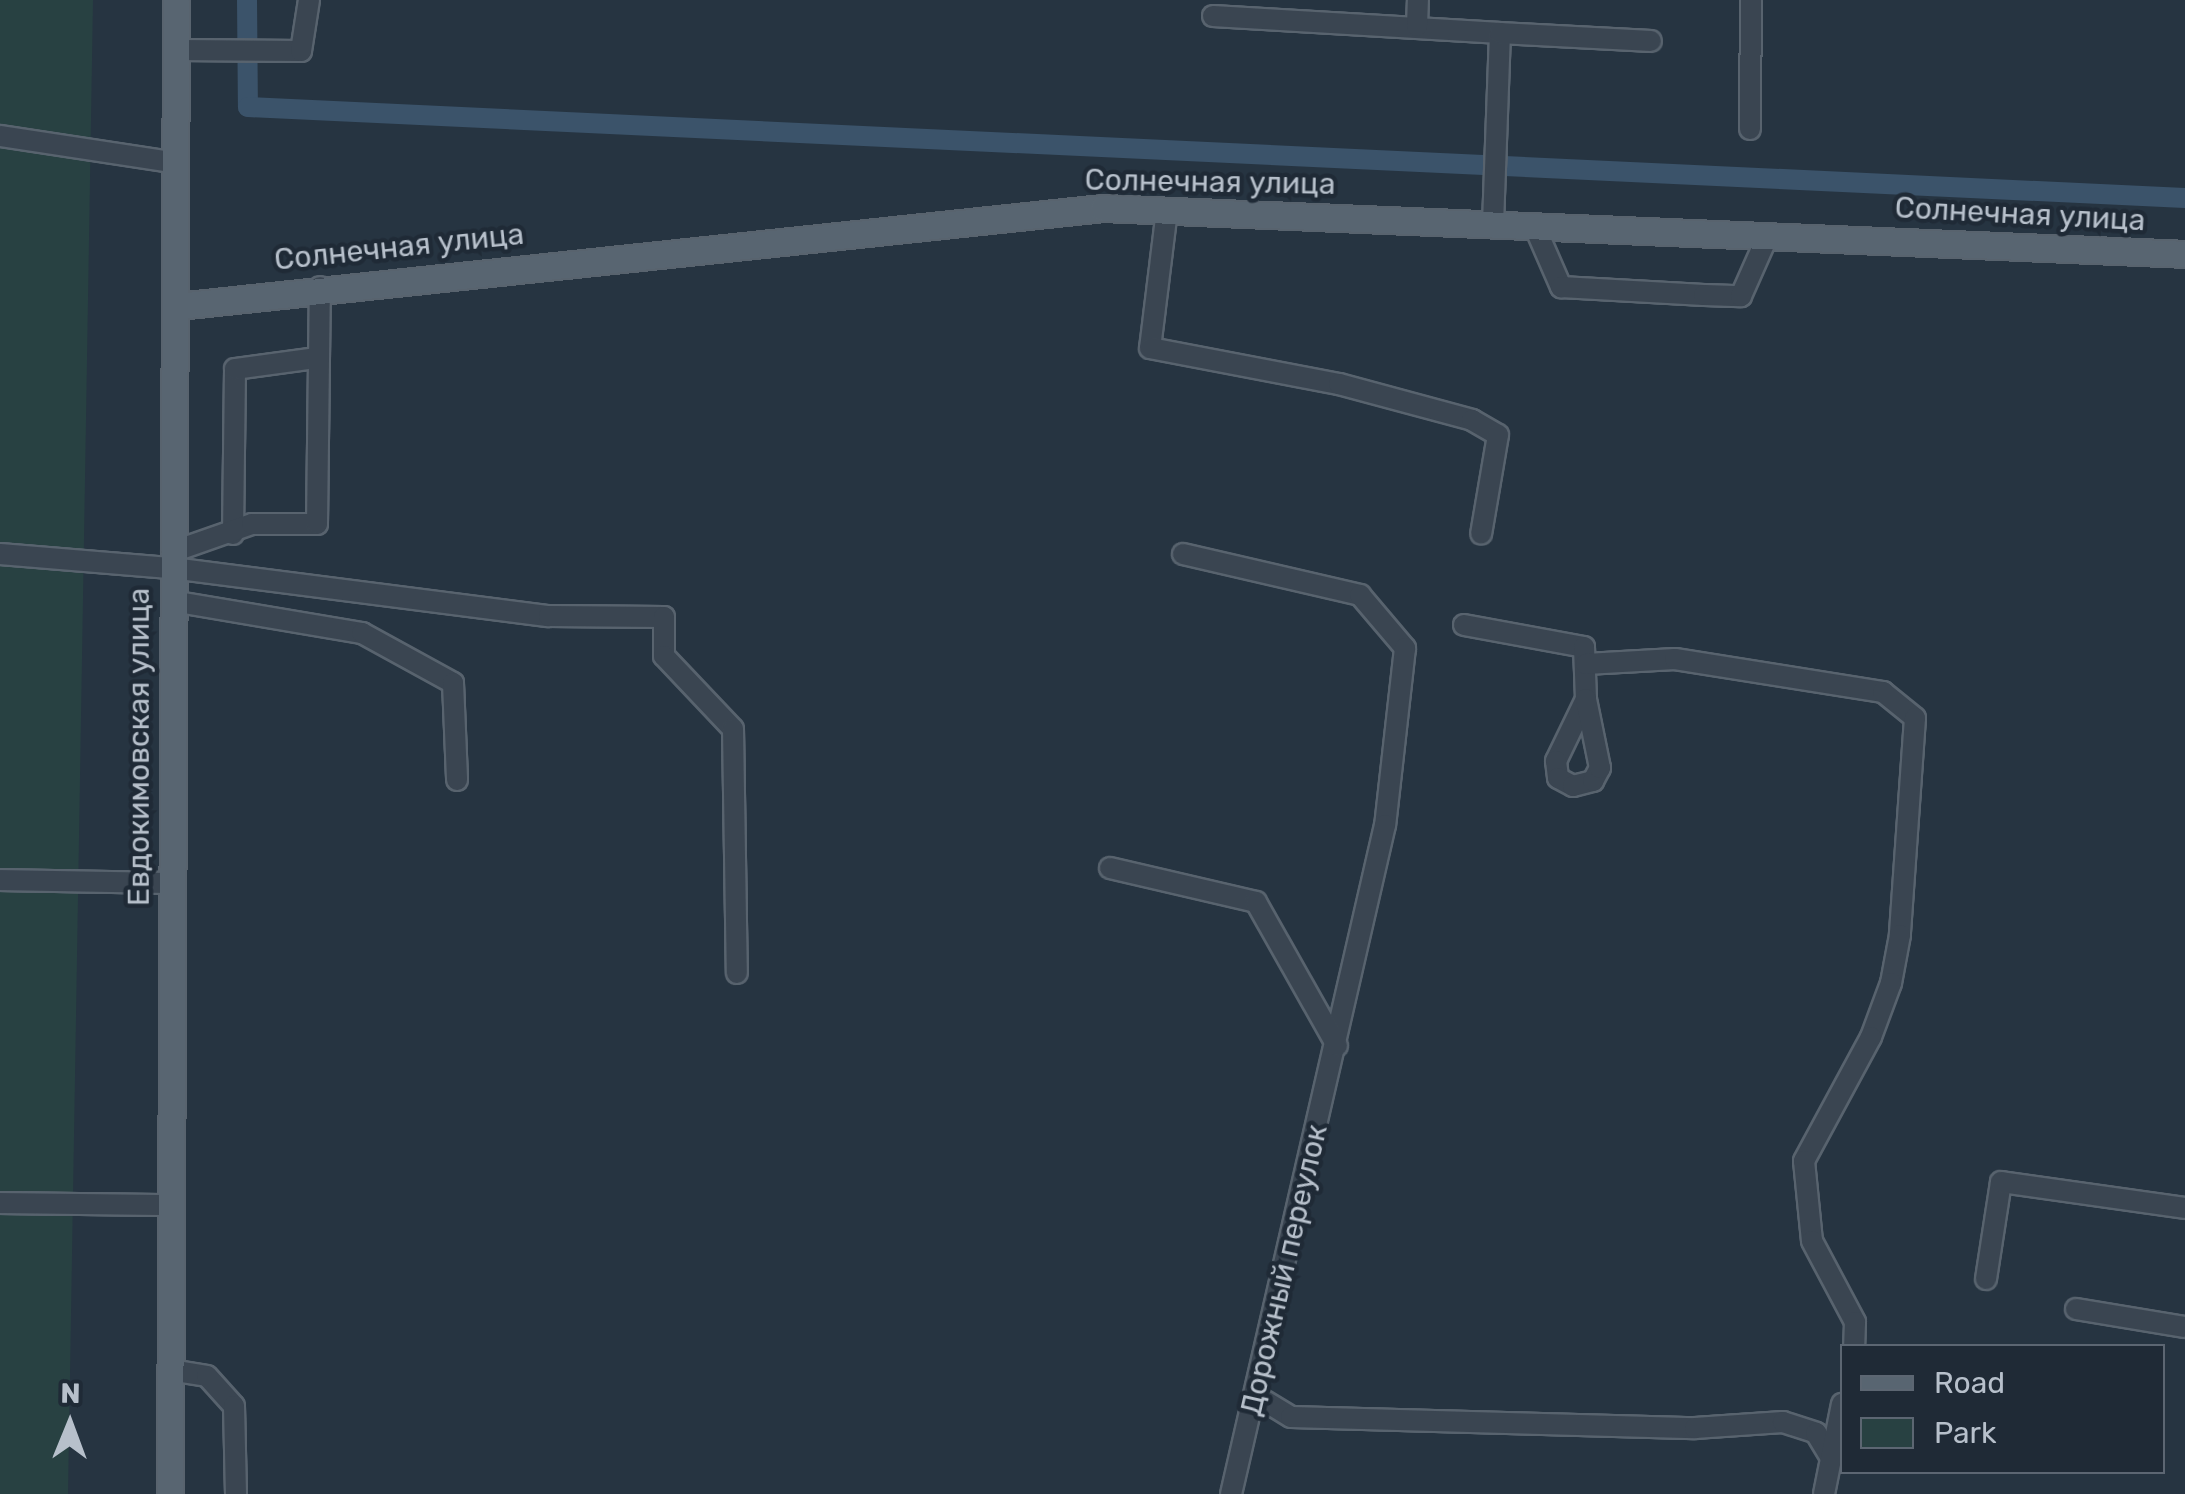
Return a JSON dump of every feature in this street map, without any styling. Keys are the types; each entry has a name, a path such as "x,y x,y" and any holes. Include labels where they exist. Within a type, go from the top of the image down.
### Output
{"main road":[{"name":"Евдокимовская улица","path":"170,1494 172,560 178,306 172,162 176,0"},
{"name":"Солнечная улица","path":"178,306 320,287 1103,208 1494,214 1534,225 2185,254"}],"street":[{"path":"176,50 301,51 309,0"},
{"path":"1417,26 1418,0"},
{"path":"1750,129 1751,0"},
{"path":"1214,16 1652,40"},
{"path":"1494,214 1500,33"},
{"path":"0,136 172,162"},
{"path":"1167,210 1150,348 1339,384 1472,420 1498,435 1481,534"},
{"path":"1534,225 1561,288 1740,296 1768,235"},
{"path":"172,560 252,524 317,524 316,358 320,287"},
{"path":"232,534 235,369 316,358"},
{"path":"0,554 172,560 549,616 664,617 664,656 732,728 737,973"},
{"name":"Дорожный переулок","path":"1183,554 1360,595 1404,648 1385,825 1231,1494"},
{"path":"172,601 362,633 453,683 457,780"},
{"path":"1464,625 1584,647 1586,699"},
{"path":"1586,664 1676,660 1883,692 1915,718 1900,935 1890,983 1871,1038 1804,1161 1812,1241 1834,1293 1855,1322 1854,1344"},
{"path":"1110,868 1256,902 1337,1046"},
{"path":"0,880 172,882"},
{"path":"1986,1278 2001,1182 2185,1208"},
{"path":"0,1203 171,1205"},
{"path":"2076,1309 2185,1326"},
{"path":"170,1370 206,1376 234,1406 236,1494"},
{"path":"1255,1395 1292,1416 1696,1428 1783,1422 1816,1433 1832,1458"},
{"path":"1824,1494 1840,1415"}],"green space":[{"path":"0,0 93,0 68,1494 0,1494"}],"waterway":[{"path":"247,0 248,107 2185,198"}]}
